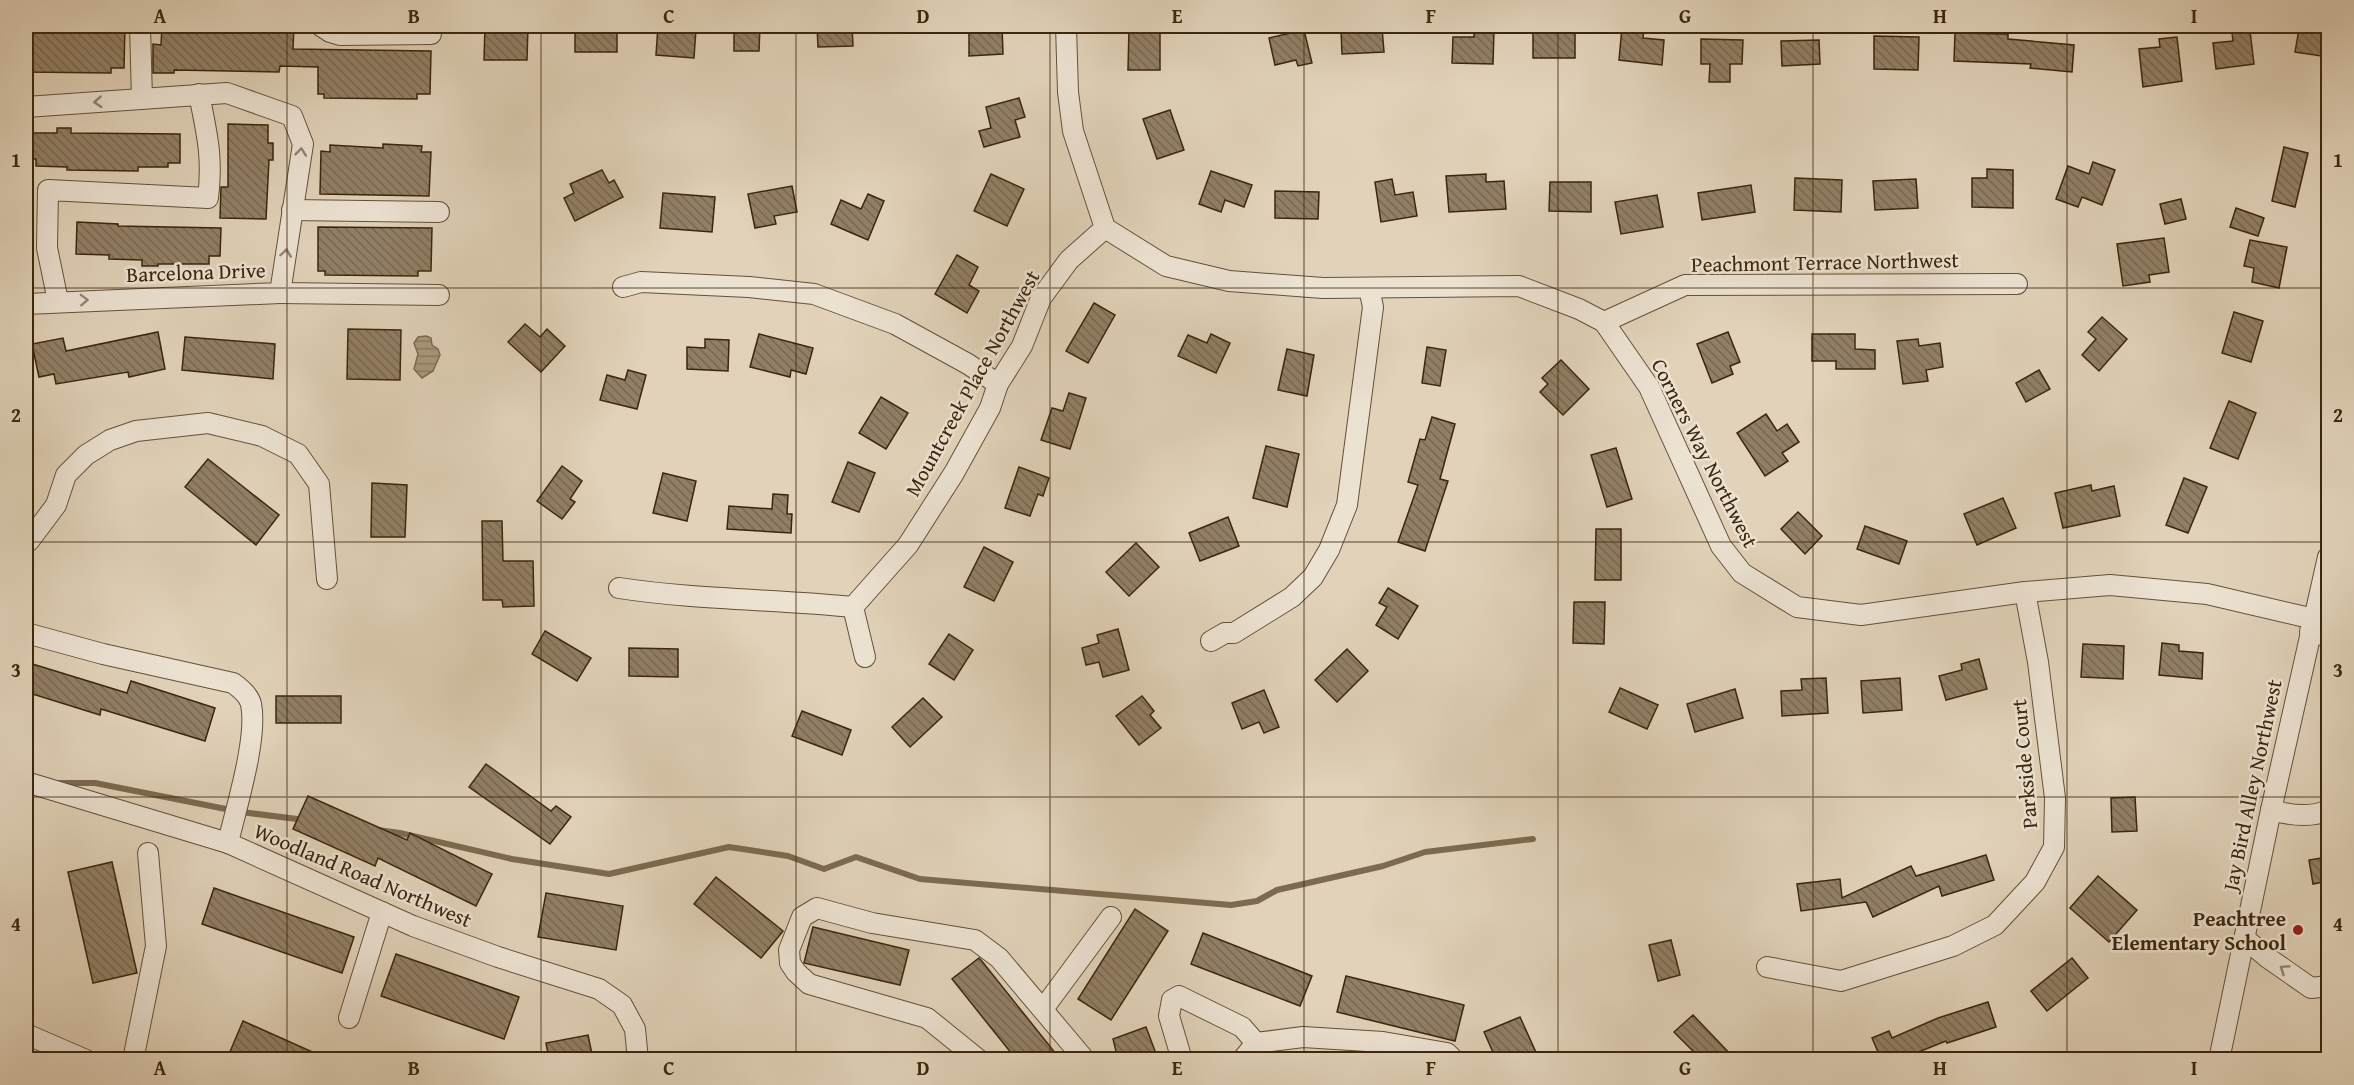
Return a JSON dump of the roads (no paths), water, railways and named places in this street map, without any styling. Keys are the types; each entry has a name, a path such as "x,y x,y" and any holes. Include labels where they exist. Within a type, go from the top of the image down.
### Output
{"street":[{"path":"140,26 142,99"},
{"path":"321,26 330,32 340,34 431,34"},
{"path":"1066,26 1068,92 1073,130 1105,228"},
{"name":"Barcelona Drive","path":"26,107 227,93 292,116 303,144 280,293 26,304"},
{"path":"58,301 47,248 48,190 208,198 212,170 210,147 199,94"},
{"path":"292,210 439,212"},
{"name":"Corners Way Northwest","path":"1105,228 1166,266 1229,281 1323,288 1518,286 1579,309 1604,322 1648,387 1721,546 1742,573 1797,607 1861,615 2025,592 2110,585 2197,593 2320,619"},
{"name":"Mountcreek Place Northwest","path":"853,607 908,545 954,473 990,408 998,384 1022,346 1041,298 1069,260 1105,228"},
{"path":"623,287 641,282 749,287 814,294 894,324 968,364 998,384"},
{"name":"Peachmont Terrace Northwest","path":"1604,322 1685,285 2018,284"},
{"path":"1211,641 1225,633 1234,633 1292,597 1313,577 1329,550 1347,505 1373,307 1369,288"},
{"path":"280,293 439,295"},
{"path":"26,542 56,506 66,475 86,455 110,440 136,432 208,423 262,436 298,454 319,484 327,579"},
{"name":"Jay Bird Alley Northwest","path":"2219,1059 2271,810 2320,619 2328,557"},
{"path":"619,588 677,596 853,607 865,657"},
{"name":"Parkside Court","path":"1767,967 1841,981 1953,946 1995,925 2035,882 2054,847 2055,798 2038,662 2025,592"},
{"path":"26,633 103,654 233,683 243,691 251,703 251,742 228,843"},
{"name":"Woodland Road Northwest","path":"26,782 228,843 413,926 487,953 599,989 622,1005 636,1029 638,1059"},
{"path":"2271,810 2319,815 2328,810"},
{"path":"133,1059 156,946 148,854"},
{"path":"980,1059 927,1018 809,984 790,963 789,950 802,917 817,908 872,923 975,940 999,958 1085,1059"},
{"path":"349,1018 382,912"},
{"path":"1043,1009 1111,917"},
{"path":"2244,938 2311,988 2328,986"},
{"path":"1182,1059 1169,1016 1172,1000 1179,996 1236,1023 1256,1043"},
{"path":"26,1034 86,1059"},
{"path":"1242,1059 1256,1043 1303,1036 1383,1042 1447,1053 1455,1059"}],"waterway":[{"path":"55,783 95,783 241,812 305,820"},
{"path":"378,830 512,859 609,874 729,847 788,856 824,869 856,857 920,879 1231,905 1257,901 1277,890 1383,866 1425,852 1533,839"}],"place":[{"name":"Peachtree Elementary School","path":"2298,930"}]}
